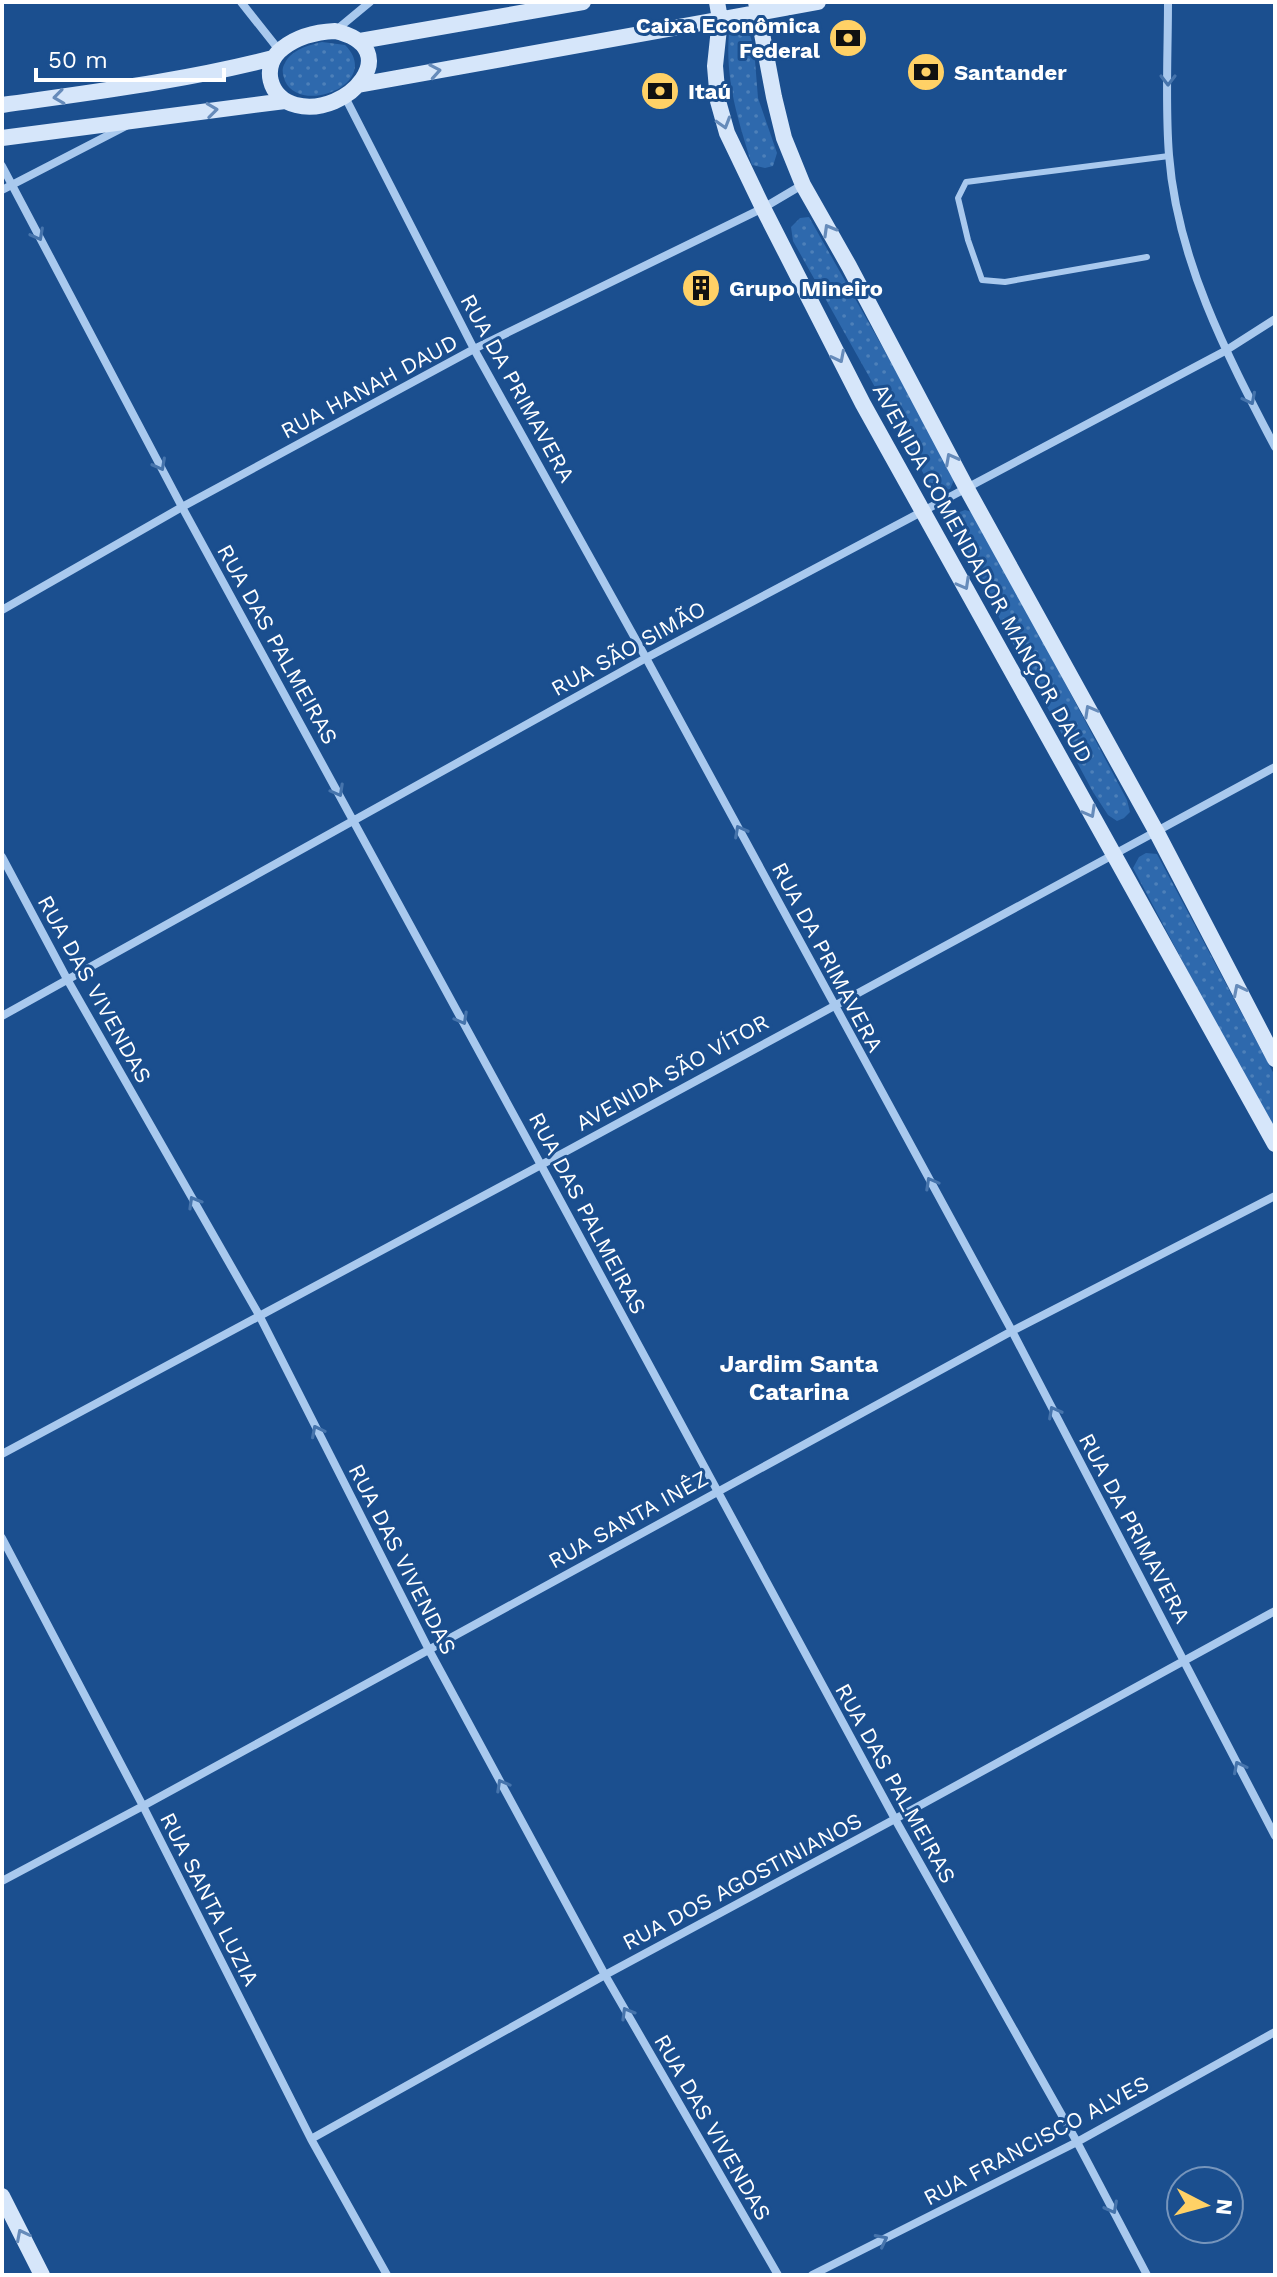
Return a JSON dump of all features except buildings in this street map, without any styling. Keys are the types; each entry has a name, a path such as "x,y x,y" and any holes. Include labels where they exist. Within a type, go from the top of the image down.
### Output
{"street":[{"path":"241,2 276,54"},
{"path":"335,31 370,2"},
{"path":"360,41 583,2"},
{"path":"358,85 719,10 818,2"},
{"path":"1168,2 1169,156 1178,214 1193,268 1225,351 1275,447"},
{"name":"AVENIDA COMENDADOR MANÇOR DAUD","path":"757,7 784,138 803,185 1156,831 1275,1059"},
{"name":"AVENIDA COMENDADOR MANÇOR DAUD","path":"719,10 715,66 718,101 727,133 763,208 863,404 1275,1144"},
{"path":"2,105 232,69 276,54 308,35 335,31 360,41 369,62 365,75 345,97 317,105 299,106 276,94 270,83 276,54"},
{"name":"RUA DA PRIMAVERA","path":"345,97 474,349 1012,1331 1275,1836"},
{"path":"2,138 285,101"},
{"path":"6,187 140,119"},
{"name":"RUA DAS PALMEIRAS","path":"2,166 6,187 354,820 895,1819 1077,2142 1147,2275"},
{"name":"RUA HANAH DAUD","path":"2,610 182,507 474,349 763,208 803,185"},
{"name":"RUA SÃO SIMÃO","path":"2,1016 646,658 1225,351 1275,319"},
{"name":"AVENIDA SÃO VÍTOR","path":"2,1454 1275,767"},
{"name":"RUA DAS VIVENDAS","path":"2,857 67,979 259,1315 429,1650 605,1975 778,2275"},
{"name":"RUA SANTA INÊZ","path":"2,1881 1012,1331 1275,1196"},
{"name":"RUA SANTA LUZIA","path":"2,1538 143,1806 311,2139 387,2275"},
{"name":"RUA DOS AGOSTINIANOS","path":"311,2139 605,1975 1275,1611"},
{"name":"RUA FRANCISCO ALVES","path":"812,2275 1077,2142 1275,2032"},
{"path":"2,2196 42,2275"}],"lane":[{"path":"1147,257 1005,282 982,280 958,198 966,182 1169,156"}],"shaded area":[{"path":"738,25 748,29 754,48 758,98 777,153 773,166 765,168 752,165 734,100 728,50 729,32"},
{"path":"322,42 345,45 354,59 354,72 347,82 321,95 294,91 284,79 285,63 296,51"},
{"path":"809,217 952,470 954,480 950,489 941,491 931,487 793,241 791,227 800,218"},
{"path":"965,510 975,513 1127,800 1130,812 1124,818 1117,821 1108,815 1093,792 953,532 952,522 957,513"},
{"path":"1146,853 1157,854 1275,1076 1275,1135 1133,868 1139,857"}],"place":[{"name":"Caixa Econômica Federal","path":"848,38"},
{"name":"Santander","path":"926,72"},
{"name":"Itaú","path":"660,91"},
{"name":"Grupo Mineiro","path":"701,288"}],"district":[{"name":"Jardim Santa Catarina","path":"799,1378"}]}
